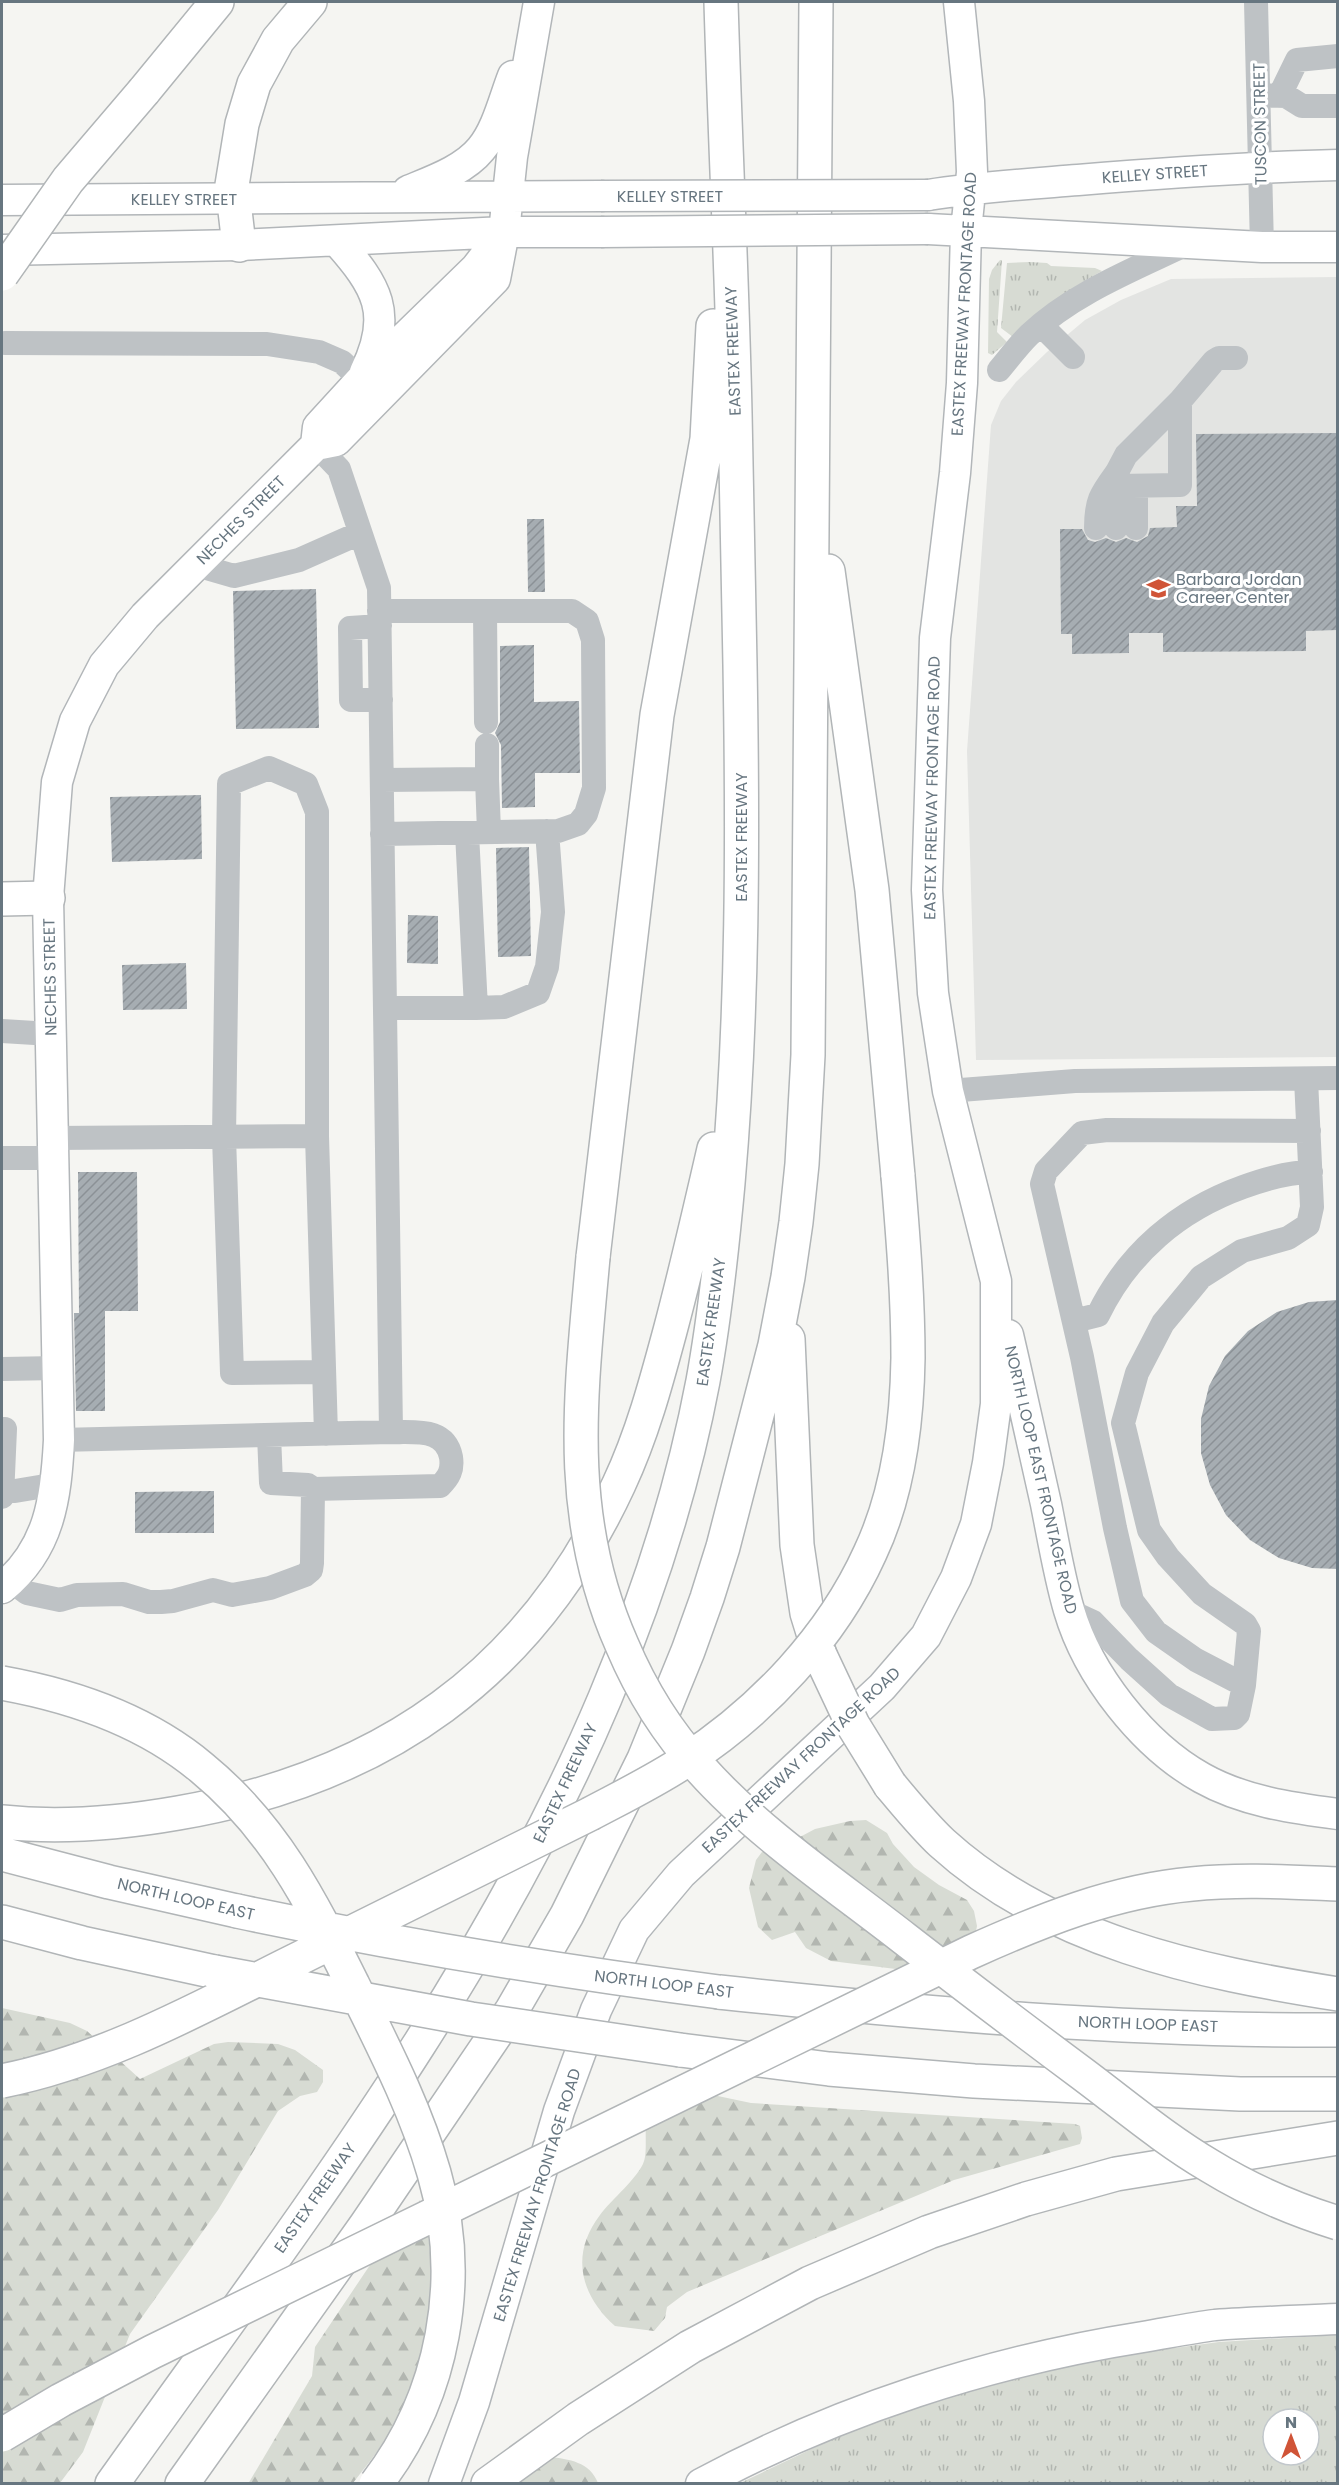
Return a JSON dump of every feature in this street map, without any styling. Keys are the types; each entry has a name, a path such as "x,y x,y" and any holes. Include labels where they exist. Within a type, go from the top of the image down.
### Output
{"highway":[{"path":"2,274 68,180 217,2"},
{"path":"239,245 234,198 234,166 242,124 254,84 278,40 310,2"},
{"name":"EASTEX FREEWAY","path":"112,2484 371,2120 435,2020 542,1834 605,1698 648,1581 680,1475 702,1386 711,1334 724,1224 739,1023 742,748 735,409 721,2"},
{"path":"182,2484 481,2059 543,1959 591,1869 644,1759 688,1651 723,1547 758,1414 788,1277 802,1164 808,1055 816,2"},
{"path":"724,126 707,439 657,715 592,1257 581,1405 581,1478 584,1515 598,1578 621,1643 653,1706 673,1736 725,1795 759,1825 963,1984 1181,2148 1240,2184 1305,2212 1338,2223"},
{"path":"2,2081 57,2067 98,2053 180,2019 650,1783 722,1735 771,1692 813,1645 854,1585 871,1552 892,1490 902,1429 908,1359 907,1313 898,1176 872,890 811,447"},
{"path":"2,899 48,898"},
{"path":"2,1822 57,1824 156,1817 250,1798 296,1785 363,1755 447,1703 488,1670 525,1632 557,1593 595,1533 639,1436 686,1271 715,1145 739,1023"},
{"path":"788,1277 789,1396 797,1545 807,1613 820,1655 853,1725 890,1785 928,1828 966,1863 1035,1908 1082,1930 1162,1959 1338,1994"},
{"path":"2,1683 66,1698 142,1727 184,1753 236,1797 282,1854 330,1939 379,2039 414,2116 434,2173 444,2221 448,2273 444,2328 439,2356 430,2385 406,2436 376,2484"},
{"name":"NORTH LOOP EAST","path":"2,1854 109,1882 365,1938 491,1960 719,1992 845,2006 976,2016 1109,2023 1338,2030"},
{"path":"2,2435 61,2400 152,2352 971,1952 1043,1920 1113,1898 1190,1884 1270,1881 1338,1884"},
{"path":"2,1922 82,1943 215,1972 471,2019 680,2050 829,2069 974,2080 1240,2094 1338,2094"},
{"path":"488,2484 578,2419 690,2347 810,2283 929,2232 1026,2199 1116,2174 1338,2138"}],"main road":[{"name":"EASTEX FREEWAY FRONTAGE ROAD","path":"444,2484 474,2402 559,2111 596,2010 634,1929 689,1866 882,1688 926,1636 956,1578 975,1524 988,1463 996,1404 996,1281 948,1090 933,993 927,890 935,638 957,451 962,383 966,231 970,189 969,101 959,2"},
{"path":"504,232 538,8"},
{"path":"397,196 441,177 482,148 492,130 538,8"},
{"name":"KELLEY STREET","path":"2,200 508,195 928,195 970,189 1261,167 1338,165"},
{"path":"2,250 239,245 504,232 928,229 1262,247 1338,247"},
{"name":"NECHES STREET","path":"316,445 318,427 361,380 476,268 504,232"},
{"name":"NECHES STREET","path":"6,1584 40,1543 57,1484 59,1440 48,898 57,782 75,721 105,665 145,616 316,445 336,441 495,279 504,232"},
{"path":"337,241 362,269 374,289 379,308 379,333 371,360 361,380"},
{"name":"NORTH LOOP EAST FRONTAGE ROAD","path":"996,1281 1070,1611 1097,1673 1155,1745 1203,1779 1228,1791 1263,1802 1338,1814"},
{"path":"701,2484 816,2430 896,2399 996,2366 1105,2343 1214,2325 1338,2319"}],"street":[{"name":"TUSCON STREET","path":"1256,2 1269,95 1261,167 1262,247"},
{"path":"1269,95 1297,60 1338,56"},
{"path":"1269,95 1286,96 1302,106 1338,106"},
{"path":"999,370 1041,325 1089,292 1192,242"},
{"path":"1041,325 1073,357"},
{"path":"5,343 267,344 319,352 342,362 361,380"},
{"path":"1180,401 1180,485 1123,481 1096,507 1116,528 1123,481 1126,455 1180,401 1214,361 1219,358 1236,358"},
{"path":"316,445 339,469 379,588 391,1432"},
{"path":"196,565 234,576 299,560 360,533"},
{"path":"380,619 485,611 572,611 587,621 593,640 594,788 586,814 578,824 558,831 382,834"},
{"path":"476,1008 478,832 487,779 485,611"},
{"path":"324,1372 232,1373 224,1137 229,784 269,768 306,784 317,812 316,1136 324,1372 326,1434"},
{"path":"382,780 487,779"},
{"path":"385,1008 504,1007 538,993 548,967 553,912 548,831"},
{"path":"2,1031 51,1034"},
{"path":"1070,1611 1093,1622 1169,1695 1212,1719 1234,1718 1238,1714 1244,1685 1249,1631 1245,1624 1202,1593 1168,1557 1149,1530 1123,1423 1137,1373 1162,1323 1201,1277 1242,1251 1288,1238 1308,1225 1312,1207 1306,1078"},
{"path":"948,1090 1075,1081 1338,1078"},
{"path":"1244,1685 1196,1660 1156,1632 1132,1601 1074,1321 1042,1184 1046,1171 1082,1133 1107,1130 1309,1131"},
{"path":"2,1158 53,1148 224,1137 316,1136"},
{"path":"1074,1321 1098,1315 1109,1292 1146,1247 1191,1210 1219,1196 1259,1181 1295,1172 1311,1172"},
{"path":"2,1369 57,1368"},
{"path":"1096,1429 1123,1423"},
{"path":"2,1429 5,1429 2,1493 57,1484"},
{"path":"59,1440 391,1432 440,1437 448,1445 453,1468 448,1479 440,1486 313,1489 308,1485 271,1483 269,1435"},
{"path":"6,1584 27,1593 60,1600 77,1594 123,1593 149,1602 173,1601 213,1590 232,1595 270,1588 305,1575 311,1570 313,1489"},
{"path":"1119,1547 1149,1530"}],"shaded area":[{"name":"Barbara Jordan Career Center","path":"1337,277 1337,1057 976,1060 967,751 991,425 1001,401 1016,382 1047,352 1085,320 1121,300 1171,279"}],"green space":[{"path":"1002,260 997,332 1007,342 992,355 988,353 989,279 992,270"},
{"path":"1007,263 1047,263 1051,266 1095,268 1102,271 1055,301 1013,337 1001,328"},
{"path":"866,1820 887,1833 893,1844 914,1867 939,1885 967,1900 974,1911 977,1926 975,1936 912,1971 831,1961 806,1948 795,1932 772,1940 758,1927 749,1888 756,1860 765,1848 798,1838 815,1829"},
{"path":"2,2008 70,2023 87,2031 140,2079 214,2044 228,2042 278,2044 295,2050 323,2070 323,2082 317,2092 300,2096 278,2111 218,2210 130,2334 83,2452 60,2483 2,2484"},
{"path":"713,2095 751,2103 1075,2124 1080,2126 1082,2138 1080,2144 954,2180 687,2292 667,2307 665,2318 654,2331 615,2326 603,2314 587,2288 582,2259 585,2244 600,2215 641,2167 645,2153 646,2124"},
{"path":"420,2200 427,2228 430,2257 429,2313 425,2341 417,2369 391,2431 353,2483 248,2484 312,2376 315,2347 368,2268"},
{"path":"1337,2335 1337,2483 738,2484 858,2427 965,2392 1093,2359 1219,2342"},
{"path":"549,2457 584,2466 590,2470 598,2483 505,2484"}],"building":[{"path":"1338,433 1338,630 1306,631 1306,651 1163,652 1163,633 1129,633 1129,653 1072,654 1072,634 1061,634 1060,529 1082,529 1088,540 1095,542 1106,538 1116,542 1126,538 1137,542 1148,536 1150,528 1177,527 1176,506 1197,506 1196,434"},
{"path":"527,519 544,519 545,592 528,592"},
{"path":"316,589 319,728 236,729 233,591"},
{"path":"534,645 534,702 579,701 580,773 535,773 535,807 502,808 501,745 495,733 500,722 500,646"},
{"path":"201,795 202,859 112,862 110,797"},
{"path":"529,847 531,956 498,957 496,848"},
{"path":"408,915 438,916 438,964 407,963"},
{"path":"186,963 187,1009 123,1010 122,965"},
{"path":"78,1172 137,1172 138,1311 105,1311 105,1411 76,1411 74,1313 79,1313"},
{"path":"1338,1300 1338,1569 1312,1568 1279,1558 1250,1540 1226,1515 1210,1485 1201,1453 1201,1419 1209,1386 1225,1356 1248,1331 1277,1312 1309,1302"},
{"path":"214,1491 214,1533 135,1533 135,1492"}],"place":[{"name":"Barbara Jordan Career Center","path":"1158,588"}]}
